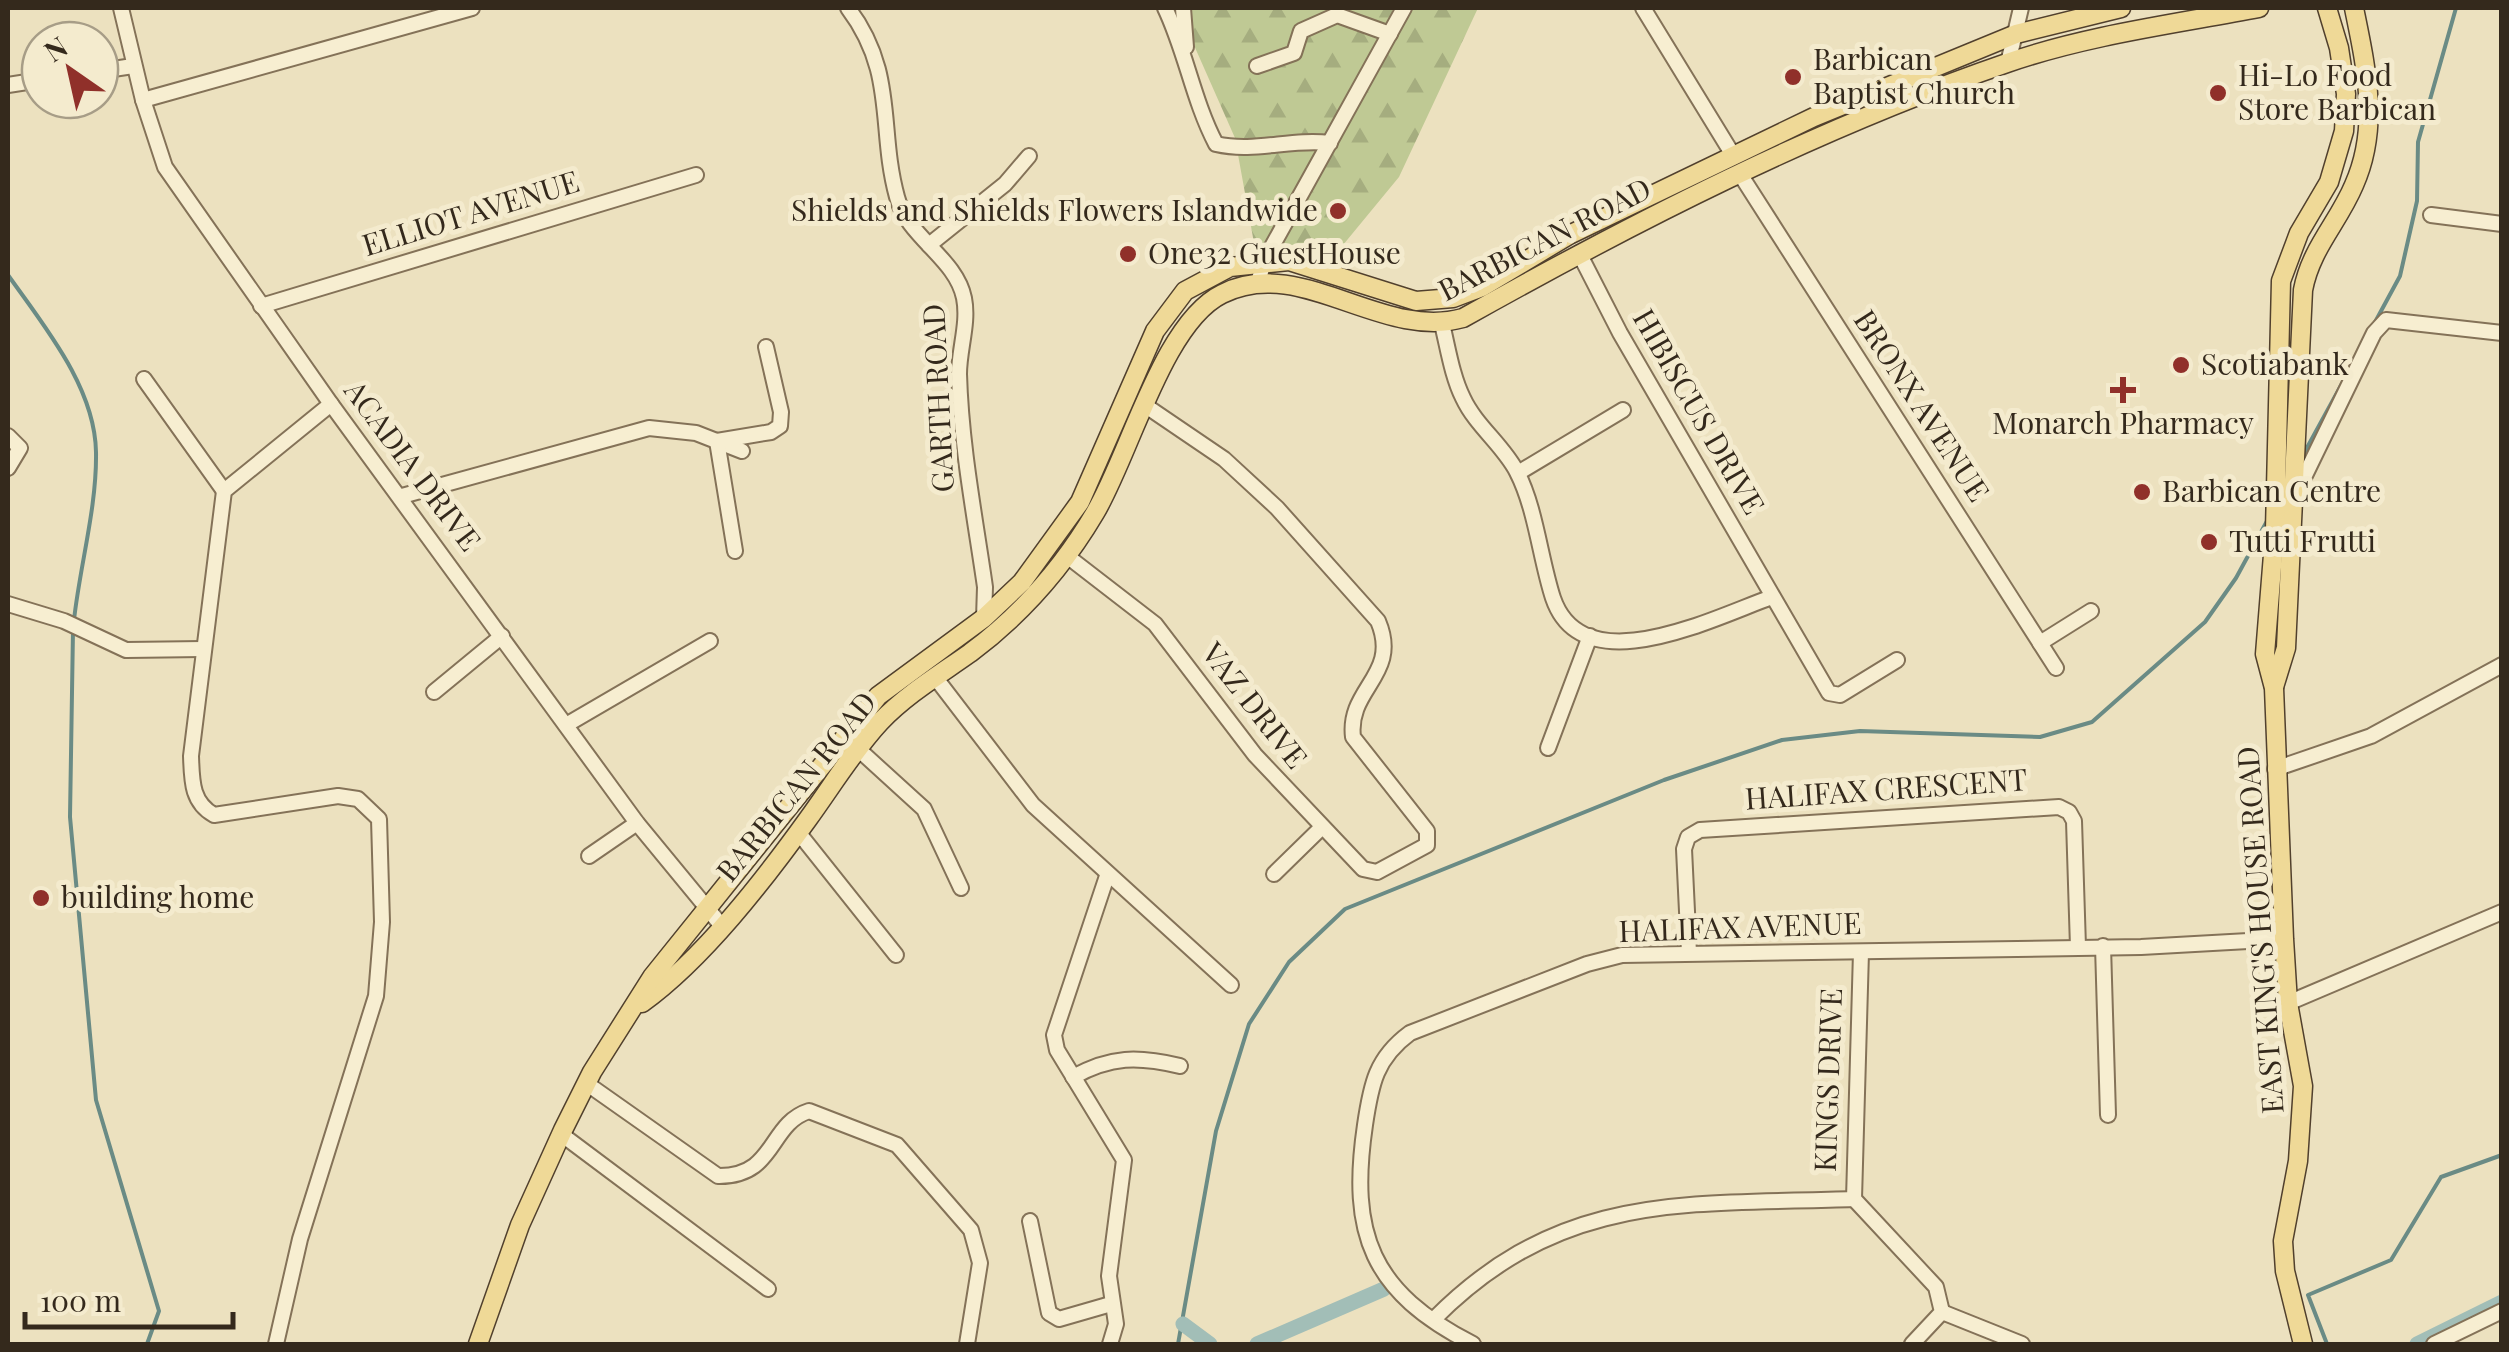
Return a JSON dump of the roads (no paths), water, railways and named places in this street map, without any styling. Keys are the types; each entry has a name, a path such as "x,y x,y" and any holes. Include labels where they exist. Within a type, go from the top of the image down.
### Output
{"main road":[{"name":"BARBICAN ROAD","path":"478,1344 520,1226 561,1134 586,1083 638,1006 669,984 878,696 984,618 1022,582 1080,502 1170,308 1209,276 1245,262 1264,261 1317,267 1416,301 1452,298 1732,156 1947,60 2016,34 2121,8"},
{"name":"BARBICAN ROAD","path":"715,918 798,832 857,748 905,698 1000,629 1067,556 1103,497 1177,338 1194,313 1220,295 1258,283 1293,286 1412,322 1442,324 1463,318 1579,253 1740,174 2008,62 2105,36 2260,8"},
{"name":"EAST KING'S HOUSE ROAD","path":"2303,1344 2285,1271 2282,1241 2298,1161 2303,1086 2288,1003 2274,688 2264,654 2275,530 2281,281 2298,233 2328,182 2344,132 2342,64 2327,8"},
{"name":"EAST KING'S HOUSE ROAD","path":"2274,688 2286,648 2294,428 2308,266 2354,186 2370,117 2369,79 2354,8"}],"street":[{"name":"ACADIA DRIVE","path":"121,8 142,100 165,167 330,404 402,496 637,823 715,918"},
{"path":"142,100 472,8"},
{"name":"GARTH ROAD","path":"848,8 863,28 881,76 897,198 907,220 964,296 959,371 985,587 984,618"},
{"path":"1165,8 1188,64"},
{"path":"1182,8 1198,108 1216,144 1240,150 1306,140 1330,143"},
{"path":"1258,283 1264,261 1404,8"},
{"path":"1643,8 1732,156"},
{"path":"2008,62 2021,8"},
{"path":"1256,66 1294,53 1301,31 1337,16 1390,34"},
{"path":"120,68 133,66"},
{"path":"929,245 1005,184 1029,156"},
{"name":"BRONX AVENUE","path":"1740,174 2056,668"},
{"name":"ELLIOT AVENUE","path":"261,306 696,175"},
{"path":"2431,215 2502,224"},
{"name":"HIBISCUS DRIVE","path":"1579,253 1620,333 1830,692 1840,695 1897,660"},
{"path":"2294,493 2374,333 2386,320 2502,333"},
{"path":"1442,324 1462,396 1518,473 1559,614 1590,636 1619,644 1647,641 1772,596"},
{"path":"718,441 771,432 780,426 781,412 766,347"},
{"path":"144,379 224,491 190,756 192,788 205,810 214,814 338,796 371,807 379,819 382,922 376,996 300,1239 276,1344"},
{"path":"224,491 330,404"},
{"name":"VAZ DRIVE","path":"1067,556 1155,624 1255,755 1320,829 1362,869 1376,872 1428,845 1429,834 1353,737 1351,722 1386,658 1386,637 1378,621 1278,508 1224,459 1146,406"},
{"path":"1518,473 1622,410"},
{"path":"402,496 649,428 671,428 742,451"},
{"path":"8,436 20,448 8,468"},
{"path":"718,441 735,551"},
{"path":"8,604 64,621 126,650 204,649"},
{"path":"2040,643 2091,612"},
{"path":"434,692 502,636"},
{"path":"1548,748 1590,636"},
{"path":"566,725 710,641"},
{"path":"2275,769 2371,736 2502,665"},
{"path":"935,677 1033,804 1107,876 1232,986"},
{"path":"857,748 924,810 961,888"},
{"name":"HALIFAX CRESCENT","path":"1689,953 1684,849 1688,837 1700,830 2060,807 2074,821 2078,947"},
{"path":"590,856 637,823"},
{"path":"1274,874 1320,829"},
{"path":"798,832 896,955"},
{"path":"1107,876 1054,1035 1056,1050 1124,1160 1109,1276 1110,1304 1116,1324 1110,1344"},
{"path":"2288,1003 2502,912"},
{"name":"HALIFAX AVENUE","path":"1474,1344 1434,1319 1386,1278 1369,1250 1362,1222 1356,1181 1372,1077 1390,1048 1410,1033 1586,964 1622,955 2284,940"},
{"path":"2103,946 2108,1115"},
{"name":"KINGS DRIVE","path":"1860,952 1854,1199 1936,1287 1942,1312"},
{"path":"1073,1077 1110,1059 1147,1058 1180,1066"},
{"path":"586,1083 718,1176 734,1176 762,1162 802,1113 826,1114 896,1145 971,1230 980,1263 967,1344"},
{"path":"561,1134 768,1289"},
{"path":"1434,1319 1486,1271 1514,1253 1558,1231 1613,1214 1662,1206 1854,1199"},
{"path":"1030,1221 1049,1313 1059,1318 1110,1304"},
{"path":"2434,1344 2502,1311"},
{"path":"1912,1344 1942,1312 2022,1344"}],"waterway":[{"path":"2374,324 2400,276 2417,201 2418,142 2456,8"},
{"path":"8,275 65,358 87,404 93,428 94,494 74,620"},
{"path":"2303,455 2344,380"},
{"path":"1178,1344 1216,1131 1249,1024 1289,962 1345,909 1664,780 1782,740 1860,731 2040,737 2092,722 2205,622 2236,578 2267,521"},
{"path":"73,630 70,817 96,1100 159,1311 147,1344"},
{"path":"2327,1344 2308,1295 2391,1260 2441,1177 2502,1155"},
{"path":"1257,1344 1384,1289"},
{"path":"2417,1344 2502,1302"},
{"path":"1183,1324 1210,1344"}],"place":[{"name":"Barbican Baptist Church","path":"1793,77"},
{"name":"Hi-Lo Food Store Barbican","path":"2218,93"},
{"name":"Shields and Shields Flowers Islandwide","path":"1338,211"},
{"name":"One32 GuestHouse","path":"1128,254"},
{"name":"Scotiabank","path":"2181,365"},
{"name":"Monarch Pharmacy","path":"2123,390"},
{"name":"Barbican Centre","path":"2142,492"},
{"name":"Tutti Frutti","path":"2209,542"},
{"name":"building home","path":"41,898"}]}
